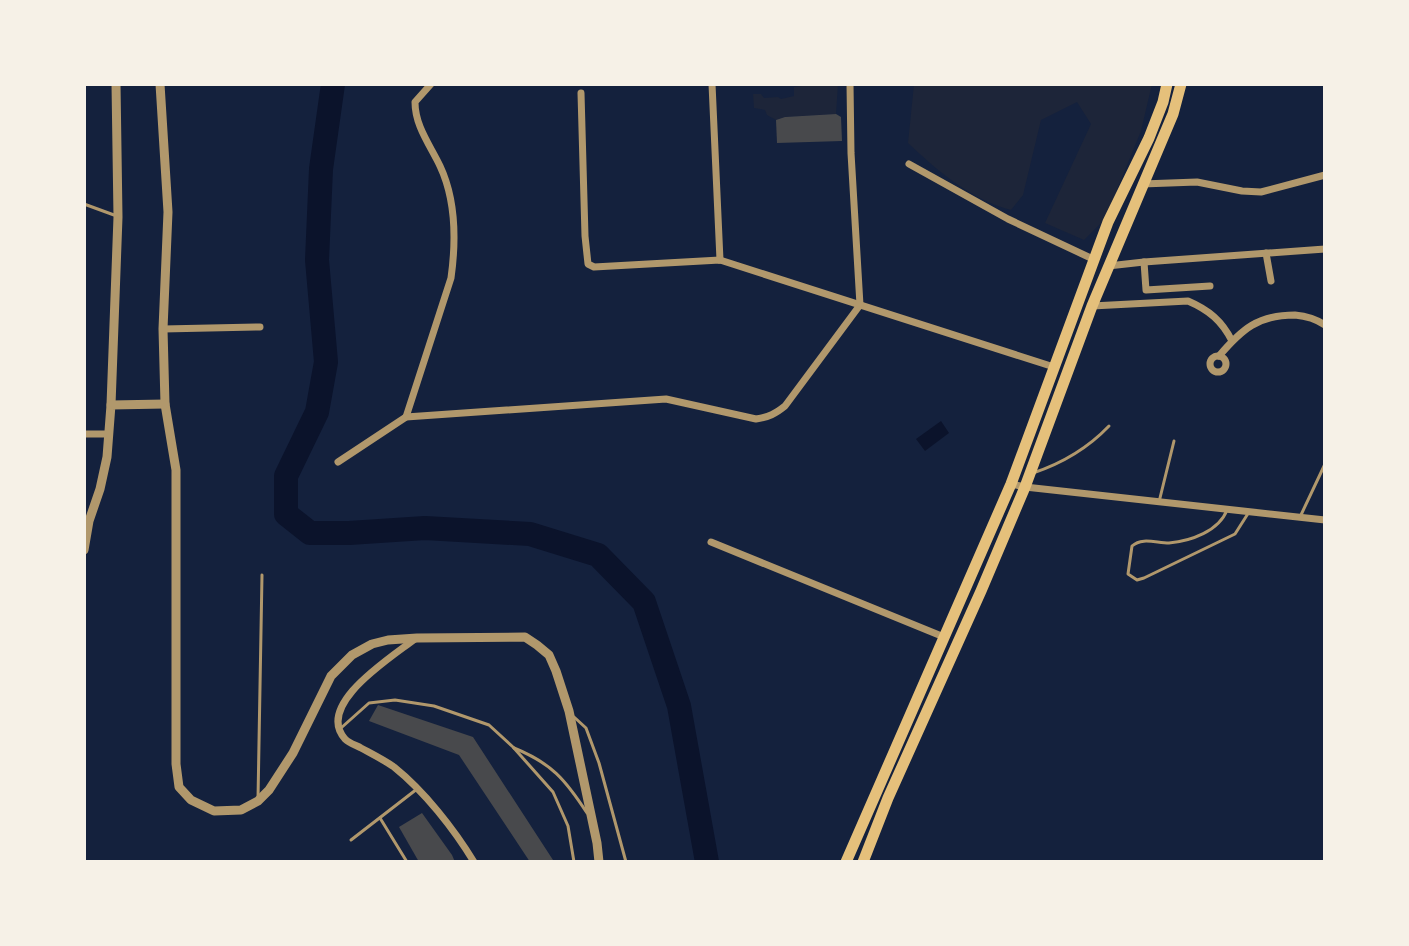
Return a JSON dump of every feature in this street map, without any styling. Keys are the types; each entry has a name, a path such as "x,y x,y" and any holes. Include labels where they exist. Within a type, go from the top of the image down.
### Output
{"main road":[{"path":"846,862 1011,484 1108,222 1149,138 1167,84"},
{"path":"863,862 888,798 1025,487 1092,306 1173,114 1181,84"}],"street":[{"path":"84,550 86,521 100,489 107,457 111,405 118,217 116,84"},
{"path":"160,84 168,212 163,329 165,404 176,470 176,764 179,787 191,800 214,811 241,810 258,801 269,790 293,753 331,676 352,655 372,644 417,638 525,637 549,655 556,671 569,711 599,862"},
{"path":"406,417 454,260 452,203 447,183 415,112 415,102 431,84"},
{"path":"712,84 720,260"},
{"path":"338,462 406,417 666,399 756,419 769,417 785,406 860,305 850,84"},
{"path":"581,93 588,264 594,267 720,260 1054,367"},
{"path":"909,164 1008,219 1095,260"},
{"path":"1142,184 1197,182 1261,192 1325,175"},
{"path":"1108,266 1325,249"},
{"path":"1266,253 1271,281"},
{"path":"1144,262 1146,290 1210,286"},
{"path":"1092,306 1188,301 1214,317 1225,327 1232,341"},
{"path":"1219,356 1242,331 1276,315 1303,316 1325,325"},
{"path":"163,329 260,327"},
{"path":"111,405 165,404"},
{"path":"84,434 108,434"},
{"path":"1011,484 1325,520"},
{"path":"711,542 944,637"},
{"path":"417,638 351,692 341,706 340,729 351,744 393,767 417,789 432,804 474,862"}],"lane":[{"path":"84,204 118,217"},
{"path":"1029,475 1081,451 1109,426"},
{"path":"1159,502 1174,441"},
{"path":"1300,517 1325,464"},
{"path":"1228,509 1212,528 1192,538 1169,543 1134,543 1128,574 1137,580 1144,578 1235,534 1249,512"},
{"path":"258,801 262,575"},
{"path":"340,729 369,703 395,700 434,706 489,725 553,792 568,826 574,862"},
{"path":"569,711 586,728 599,763 626,862"},
{"path":"513,747 554,769 593,823"},
{"path":"351,840 417,789"},
{"path":"380,818 407,862"}],"shaded area":[{"path":"802,84 838,84 836,114 776,120 765,110 754,108 753,94 781,99 794,96 794,87"},
{"path":"914,84 1152,84 1141,131 1105,219 1084,240 1045,223 1091,124 1077,102 1041,120 1023,195 1011,210 969,192 908,143"},
{"path":"941,421 949,433 925,451 916,439"}],"building":[{"path":"836,114 841,117 842,141 777,143 776,120"},
{"path":"378,705 473,737 553,860 530,862 459,755 369,721"},
{"path":"422,813 455,862 419,862 399,827"}],"waterway":[{"path":"333,84 321,169 317,260 326,362 317,412 286,476 286,514 310,533 425,528 530,534 598,555 644,602 679,706 707,862"}]}
